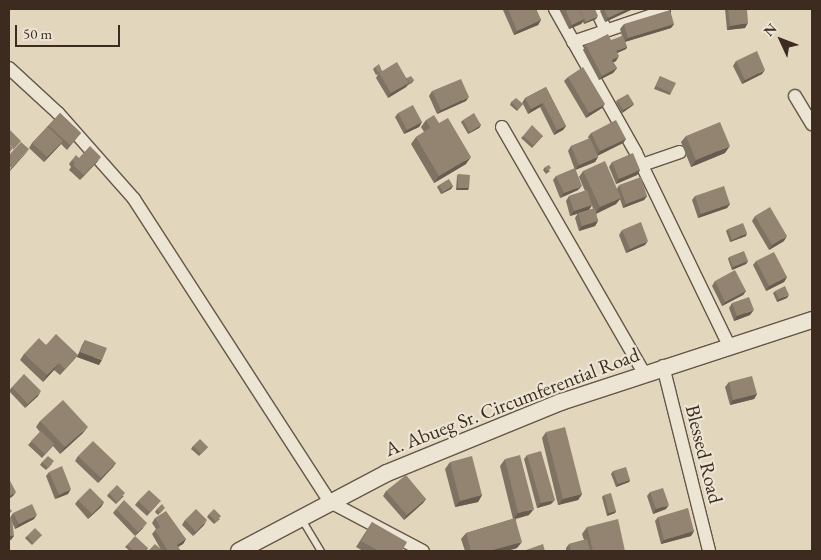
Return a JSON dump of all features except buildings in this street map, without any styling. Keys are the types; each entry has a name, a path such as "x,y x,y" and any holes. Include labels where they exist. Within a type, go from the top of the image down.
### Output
{"street":[{"path":"555,9 642,165 729,345"},
{"path":"596,9 606,30"},
{"path":"573,42 606,30 637,14 664,11"},
{"path":"9,68 58,114 134,198 330,502 422,551"},
{"path":"796,96 812,124"},
{"path":"502,127 644,373"},
{"path":"642,165 680,152"},
{"name":"A. Abueg Sr. Circumferential Road","path":"239,551 396,469 561,402 662,366 812,320"},
{"name":"Blessed Road","path":"662,366 709,551"}],"lane":[{"path":"300,518 321,551"}]}
